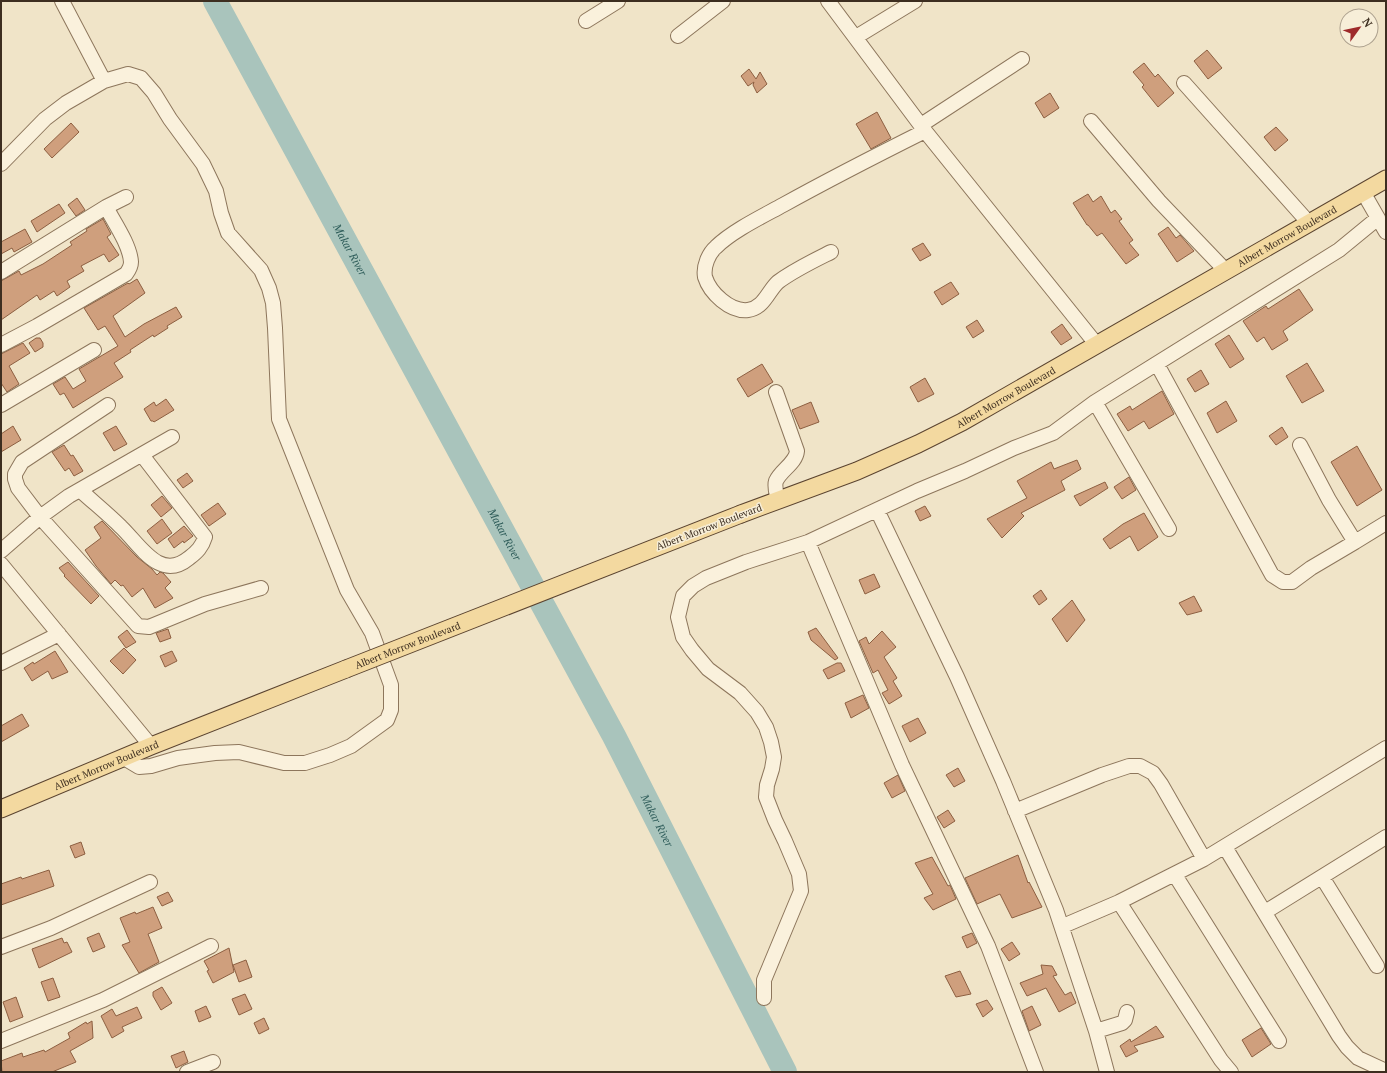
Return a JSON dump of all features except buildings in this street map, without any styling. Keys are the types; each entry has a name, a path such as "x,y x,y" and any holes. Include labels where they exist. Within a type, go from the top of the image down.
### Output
{"main road":[{"name":"Albert Morrow Boulevard","path":"1,809 151,746 741,514 857,471 918,444 962,422 1386,179"}],"street":[{"path":"62,1 104,81"},
{"path":"586,21 618,1"},
{"path":"678,36 723,1"},
{"path":"828,1 923,128 1097,345"},
{"path":"856,37 915,1"},
{"path":"831,252 787,276 777,284 761,304 748,310 735,308 722,300 710,288 705,275 706,264 710,253 729,236 923,128 1022,59"},
{"path":"1,164 45,119 66,103 104,81 128,74 141,78 154,93 170,119 203,164 216,191 221,213 228,233 261,270 269,288 273,303 279,419 347,590 372,633 391,685 391,710 387,720 351,746 330,756 305,762 284,763 239,752 215,753 178,758 151,766 139,767 124,758"},
{"path":"1184,83 1309,223"},
{"path":"1091,121 1159,201 1226,271"},
{"path":"1363,192 1386,232"},
{"path":"1,272 106,207 126,198"},
{"path":"1,345 37,326 126,274 130,268 131,262 129,252 106,207"},
{"path":"764,998 764,980 801,891 799,874 766,797 767,785 774,757 766,727 757,712 740,693 708,669 683,637 678,617 682,596 693,586 706,578 746,562 808,542 1014,448 1053,434 1095,402 1333,254 1378,218"},
{"path":"1,405 94,350"},
{"path":"1157,364 1272,575 1283,582 1292,582 1311,568 1386,523"},
{"path":"776,392 797,451 796,457 781,473 776,481 775,487 778,501"},
{"path":"1095,402 1169,529"},
{"path":"108,405 22,462 17,469 15,479 18,488 40,517 138,626 149,628 205,604 261,588"},
{"path":"1,551 40,517 80,490 172,437"},
{"path":"1300,445 1329,500 1355,542"},
{"path":"80,490 121,527 150,557 160,564 172,567 181,565 198,551 203,544 205,537 142,455"},
{"path":"877,510 957,676 1063,926 1096,1031 1107,1072"},
{"path":"808,542 902,765 988,946 1036,1072"},
{"path":"1,564 151,746"},
{"path":"1,663 59,634"},
{"path":"1063,926 1119,902 1175,875 1225,847 1386,748"},
{"path":"1015,811 1102,775 1129,766 1140,766 1153,773 1161,784 1204,859"},
{"path":"1265,912 1386,837"},
{"path":"1225,847 1339,1036 1358,1058 1386,1071"},
{"path":"1175,875 1279,1041"},
{"path":"1322,877 1377,966"},
{"path":"1,947 51,928 150,882"},
{"path":"1119,902 1221,1060 1231,1072"},
{"path":"1,1042 103,1000 211,946"},
{"path":"1096,1031 1122,1022 1125,1020 1127,1012"},
{"path":"187,1072 212,1062"}],"waterway":[{"name":"Makar River","path":"215,1 614,736 785,1072"}]}
